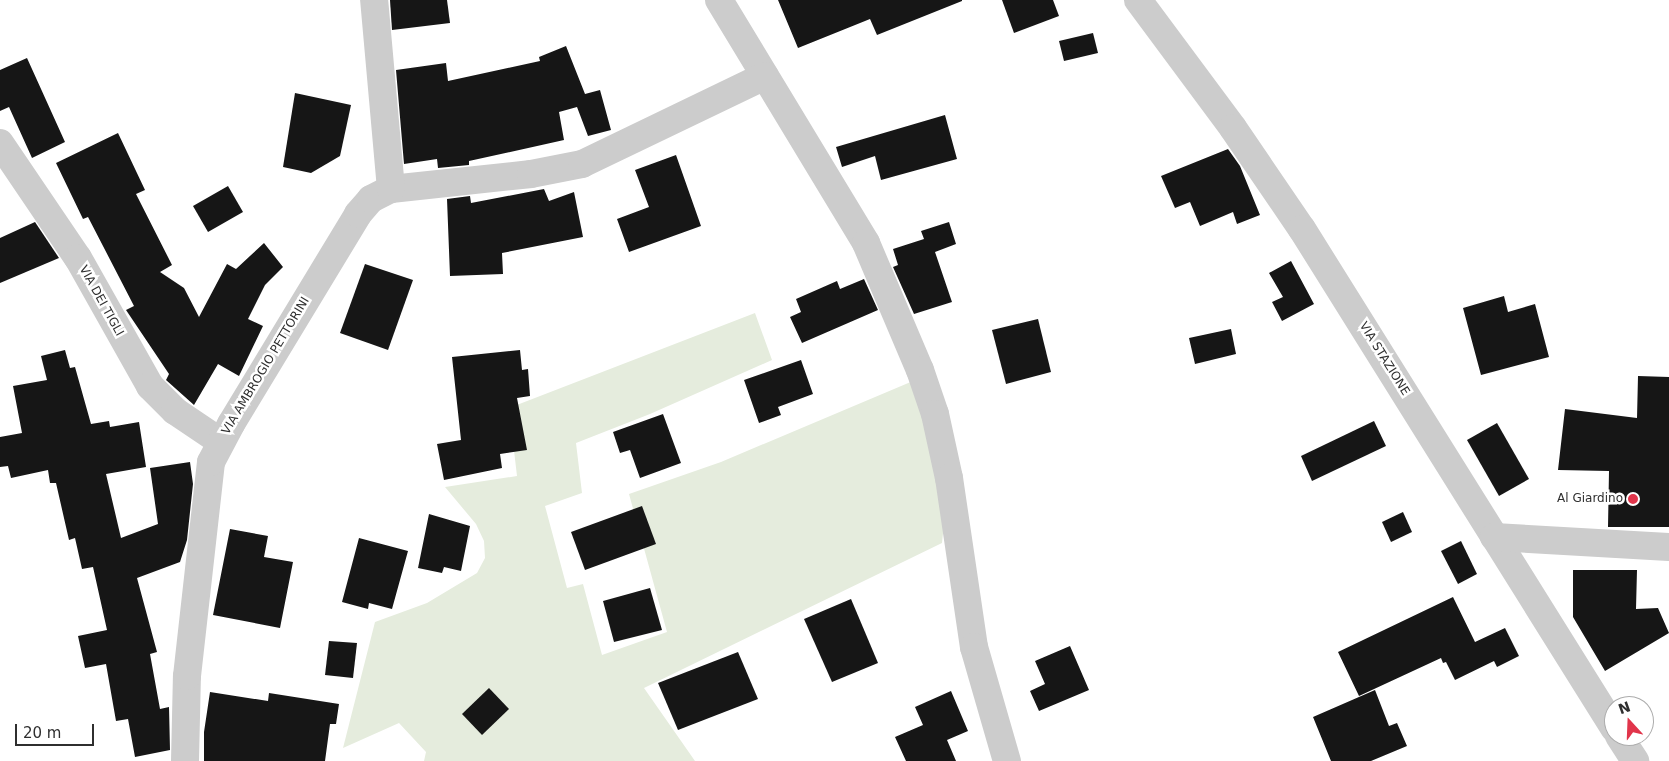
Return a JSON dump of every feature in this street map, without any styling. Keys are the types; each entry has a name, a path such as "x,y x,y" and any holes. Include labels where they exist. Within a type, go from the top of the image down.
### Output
{"street":[{"path":"374,0 391,189 531,174 582,164 765,76"},
{"path":"719,0 866,243 926,385 949,478 974,647 1007,761"},
{"name":"VIA STAZIONE","path":"1138,0 1282,198 1604,712"},
{"name":"VIA DEI TIGLI","path":"0,142 78,258 150,386 175,411 221,442"},
{"name":"VIA AMBROGIO PETTORINI","path":"185,761 186,676 208,478 221,442 358,214 371,199 391,189"},
{"path":"1494,537 1669,547"},
{"path":"1625,746 1634,761"}],"green space":[{"path":"755,313 772,360 650,414 576,443 582,493 545,506 567,588 583,584 602,655 667,632 629,494 721,462 913,381 932,446 944,524 942,543 644,688 695,761 424,761 426,752 399,723 343,748 375,622 427,603 477,573 485,558 484,541 476,524 445,487 517,476 509,408"}],"building":[{"path":"390,0 447,0 450,23 392,30"},
{"path":"778,0 962,1 877,35 870,19 798,48"},
{"path":"1002,0 1053,0 1059,16 1014,33"},
{"path":"1093,33 1098,53 1064,61 1059,41"},
{"path":"566,46 585,94 600,90 611,130 588,136 577,107 559,112 564,140 469,161 469,165 438,168 437,159 404,164 396,70 446,63 448,81 540,61 539,57"},
{"path":"27,58 65,142 32,158 9,107 0,111 0,70"},
{"path":"295,93 351,105 340,156 311,173 283,167"},
{"path":"945,115 957,159 881,180 875,156 842,167 836,147"},
{"path":"118,133 145,190 136,194 172,265 160,272 184,288 199,317 227,264 236,269 264,243 283,267 265,285 248,319 263,326 239,376 218,364 194,405 166,380 169,374 126,310 134,306 88,217 83,219 56,163"},
{"path":"1228,149 1240,166 1260,215 1237,224 1233,212 1200,226 1190,202 1175,208 1161,176"},
{"path":"676,155 701,226 629,252 617,219 649,207 635,170"},
{"path":"228,186 243,212 208,232 193,206"},
{"path":"544,189 549,201 574,192 583,237 502,253 503,274 450,276 447,199 470,196 471,203"},
{"path":"35,222 59,258 0,283 0,238"},
{"path":"949,222 956,244 935,252 952,302 914,314 893,267 898,265 893,249 924,239 921,231"},
{"path":"1291,261 1314,304 1282,321 1272,302 1283,297 1269,273"},
{"path":"365,264 413,280 388,350 340,333"},
{"path":"864,279 878,310 802,343 790,317 801,312 796,299 837,281 840,289"},
{"path":"1504,296 1508,312 1535,304 1549,357 1481,375 1463,308"},
{"path":"1038,319 1051,372 1006,384 992,330"},
{"path":"1231,329 1236,354 1195,364 1189,338"},
{"path":"65,350 70,368 75,367 91,424 109,421 110,427 139,422 146,467 106,474 121,538 158,524 150,468 190,462 193,484 187,540 180,562 137,578 157,652 150,654 160,709 169,707 170,750 135,757 128,719 116,721 106,664 85,668 78,636 107,630 93,567 82,569 75,538 69,540 56,483 50,483 48,470 11,478 8,466 0,467 0,437 22,433 13,386 47,380 41,356"},
{"path":"520,350 522,370 528,369 530,396 517,398 527,450 500,454 502,468 444,480 437,444 461,440 452,357"},
{"path":"801,360 813,394 778,407 781,415 759,423 744,380"},
{"path":"1638,376 1669,377 1669,527 1608,527 1609,471 1558,470 1565,409 1637,418"},
{"path":"663,414 681,463 640,478 630,450 620,453 613,432"},
{"path":"1374,421 1386,446 1312,481 1301,456"},
{"path":"1497,423 1529,479 1499,496 1467,440"},
{"path":"642,506 656,544 585,570 571,532"},
{"path":"1403,512 1412,532 1391,542 1382,522"},
{"path":"429,514 470,526 461,571 444,567 442,573 418,568"},
{"path":"230,529 268,536 264,557 293,562 280,628 213,615"},
{"path":"359,538 408,551 392,609 369,603 368,609 342,602"},
{"path":"1461,541 1477,574 1458,584 1441,551"},
{"path":"1573,570 1637,570 1636,609 1658,608 1669,633 1605,671 1573,617"},
{"path":"650,588 662,630 614,642 603,601"},
{"path":"1453,597 1475,642 1505,628 1519,656 1497,667 1494,661 1455,680 1446,662 1443,663 1441,658 1359,696 1338,652"},
{"path":"851,599 878,663 832,682 804,619"},
{"path":"329,641 357,643 353,678 325,675"},
{"path":"1070,646 1089,690 1039,711 1030,691 1045,684 1035,661"},
{"path":"738,652 758,699 678,730 658,683"},
{"path":"489,688 509,709 482,735 462,714"},
{"path":"1375,690 1389,726 1397,723 1407,746 1371,761 1331,761 1313,717"},
{"path":"951,691 968,731 947,740 956,761 906,761 895,737 923,725 915,707"},
{"path":"210,692 268,701 269,693 339,704 336,724 330,724 325,761 204,761 204,732"}],"place":[{"name":"Al Giardino","path":"1633,499"}]}
